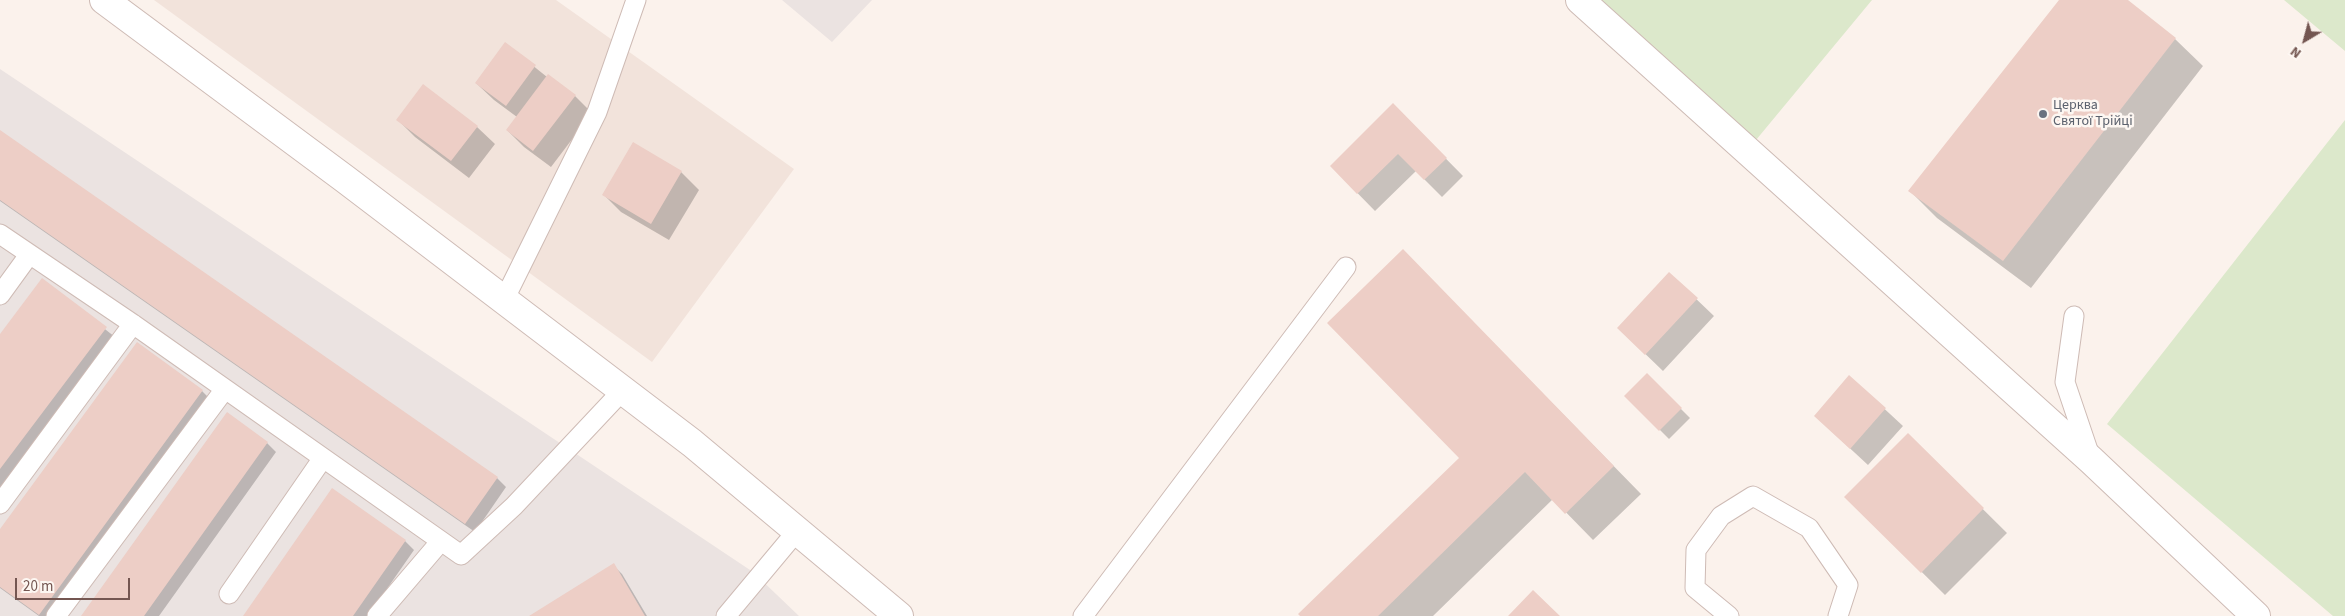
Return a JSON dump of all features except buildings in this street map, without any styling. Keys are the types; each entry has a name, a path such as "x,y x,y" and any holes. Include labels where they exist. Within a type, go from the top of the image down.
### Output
{"street":[{"path":"104,0 692,443 899,616"},
{"path":"1580,0 2092,460 2256,616"}],"lane":[{"path":"504,300 597,112 636,0"},
{"path":"0,234 133,324 461,555 514,506 623,390"},
{"path":"0,295 29,255"},
{"path":"1083,616 1346,267"},
{"path":"2074,316 2065,382 2092,460"},
{"path":"0,504 133,324"},
{"path":"56,616 225,389"},
{"path":"229,594 322,458"},
{"path":"1728,616 1695,588 1696,550 1721,516 1753,496 1809,528 1848,586 1838,616"},
{"path":"726,616 797,531"},
{"path":"377,616 441,541"}],"shaded area":[{"path":"154,0 556,0 794,169 652,362"},
{"path":"782,0 872,0 832,42"},
{"path":"0,69 753,572 799,616 0,616"}],"green space":[{"path":"1599,0 1872,0 1756,140"},
{"path":"2284,0 2345,0 2345,51"},
{"path":"2345,120 2345,616 2333,616 2107,424"}],"place":[{"name":"Церква Святої Трійці","path":"2043,114"}]}
